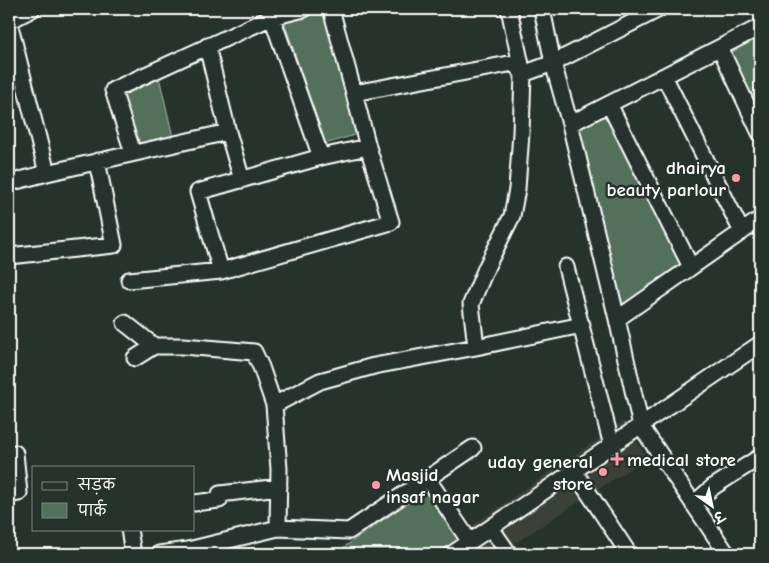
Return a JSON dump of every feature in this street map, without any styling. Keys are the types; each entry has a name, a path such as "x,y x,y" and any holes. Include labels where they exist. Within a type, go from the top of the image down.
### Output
{"street":[{"path":"32,9 9,22 47,172"},
{"path":"134,153 113,90 207,46 270,13 304,9"},
{"path":"129,280 221,271 390,222 331,9"},
{"path":"476,347 471,304 487,266 512,216 517,189 523,74 509,9"},
{"path":"542,9 553,63 570,124 641,426 727,554"},
{"path":"523,74 553,63 659,9"},
{"path":"270,13 321,157"},
{"path":"570,124 760,27"},
{"path":"207,46 242,180"},
{"path":"720,48 760,134"},
{"path":"354,93 514,63 523,74"},
{"path":"664,76 742,232"},
{"path":"609,104 691,267"},
{"path":"9,183 47,172 228,132"},
{"path":"221,271 198,192 321,157 368,147"},
{"path":"9,256 114,245 97,161"},
{"path":"617,319 760,219"},
{"path":"566,268 612,446"},
{"path":"125,323 154,346"},
{"path":"274,405 320,380 374,366 582,325"},
{"path":"136,358 154,346 183,346 254,352 274,405 279,469 278,528"},
{"path":"452,554 759,348"},
{"path":"159,554 188,552 278,528 349,531 473,448"},
{"path":"9,494 20,494 16,453"},
{"path":"693,504 713,487 760,457"},
{"path":"574,471 629,554"},
{"path":"427,478 470,542"},
{"path":"195,503 219,500 220,494 279,487"},
{"path":"490,528 509,554"},
{"path":"128,530 133,554"}],"shaded area":[{"path":"624,421 647,458 498,554 470,554 457,536"}],"green space":[{"path":"326,10 361,133 325,144 284,21"},
{"path":"760,33 760,126 722,52"},
{"path":"159,77 173,137 137,147 119,91"},
{"path":"606,110 684,264 620,308 572,123"},
{"path":"428,489 461,542 443,554 334,554"}],"place":[{"name":"dhairya beauty parlour","path":"736,178"},
{"name":"medical store","path":"617,459"},
{"name":"uday general store","path":"603,472"},
{"name":"Masjid insaf nagar","path":"376,485"}]}
